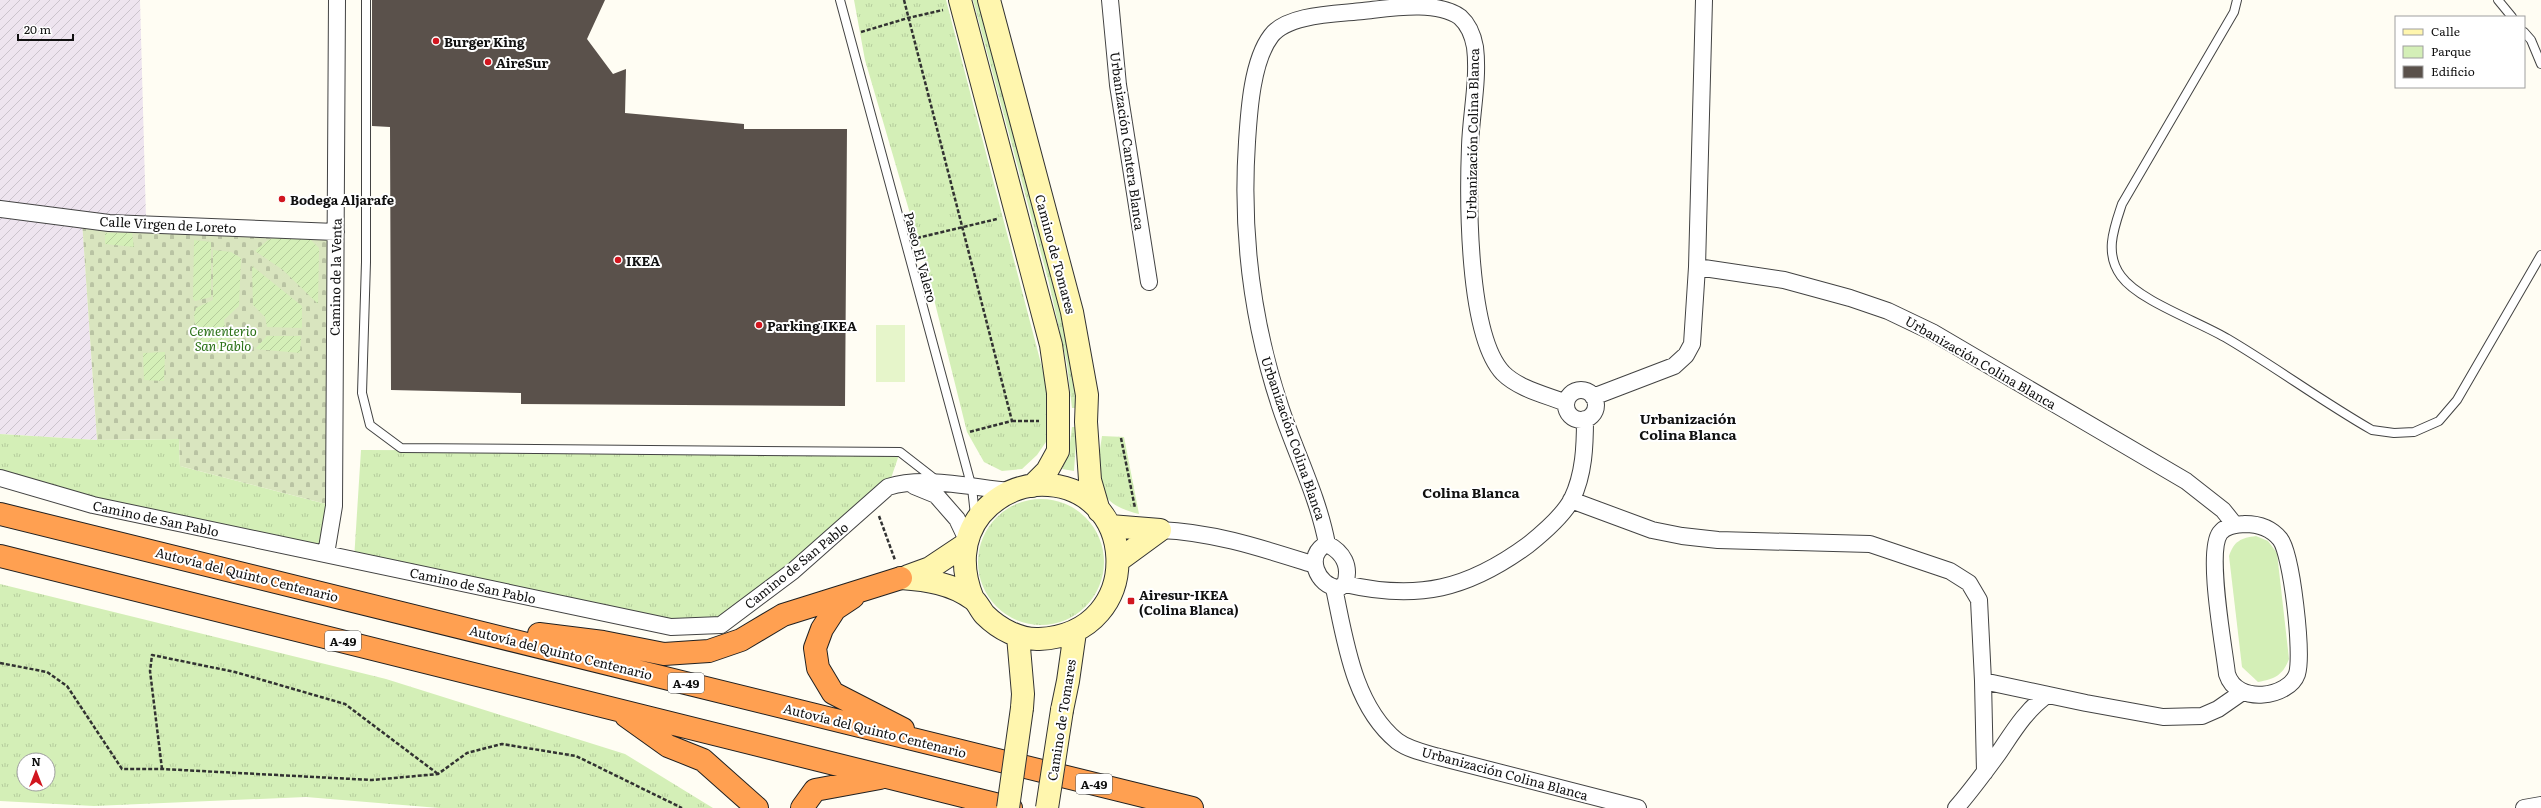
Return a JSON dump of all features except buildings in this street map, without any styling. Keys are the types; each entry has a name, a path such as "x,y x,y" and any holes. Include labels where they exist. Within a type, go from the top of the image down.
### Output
{"highway":[{"name":"Autovía del Quinto Centenario","path":"0,514 443,622 1192,808"},
{"name":"A-49","path":"0,556 1012,808"},
{"path":"443,622 603,642 664,654 709,651 742,640 783,615 901,578"},
{"path":"866,588 835,609 822,629 815,648 818,668 833,693 929,743"},
{"path":"616,709 668,746 703,760 757,808"},
{"path":"802,808 815,790 887,777"}],"street":[{"name":"Camino de la Venta","path":"326,554 334,506 337,0"},
{"name":"Camino de Tomares","path":"989,0 1072,312 1087,395 1086,422 1090,480 1104,519 1116,543 1119,560"},
{"name":"Urbanización Cantera Blanca","path":"1110,0 1118,85 1149,282"},
{"path":"1593,397 1674,366 1686,355 1692,344 1697,267 1704,0"},
{"name":"Camino de Tomares","path":"960,3 1051,345 1058,393 1058,451 1047,471 1032,486"},
{"name":"Urbanización Colina Blanca","path":"1327,544 1321,518 1269,371 1250,286 1245,178 1247,138 1252,96 1259,62 1266,42 1276,28 1289,21 1421,6 1445,9 1460,17 1470,28 1476,59 1470,149 1472,257 1482,322 1490,350 1502,372 1516,383 1566,403"},
{"name":"Calle Virgen de Loreto","path":"0,209 110,223 336,232"},
{"name":"Urbanización Colina Blanca","path":"1697,267 1757,275 1813,287 1873,306 1905,319 2186,481 2223,510 2234,525"},
{"path":"1340,586 1347,567 1343,557 1336,548 1327,544 1320,547 1316,555 1315,564 1319,577 1325,584 1340,586 1371,590 1404,592 1428,591 1464,582 1507,560 1537,538 1572,500 1583,461 1585,419 1594,411 1596,404 1593,397 1588,392 1580,390 1573,392 1566,403 1568,413 1574,418 1585,419"},
{"name":"Camino de San Pablo","path":"0,478 92,505 671,627 721,625 793,571 888,487 904,482 940,483 972,488 1012,491"},
{"path":"904,482 936,495 969,535 964,572 973,599 985,615 1000,627 1018,636 1037,639 1056,638 1075,632 1096,617 1111,597 1115,585 1119,560 1160,530"},
{"path":"901,578 930,568 969,535 994,501 1012,491 1032,486 1064,488 1083,497 1104,519 1160,530 1182,531 1230,539 1315,564"},
{"path":"1572,500 1652,530 1682,536 1718,540 1870,544 1950,572 1969,583 1979,600 1984,680 1985,772"},
{"path":"2256,524 2266,528 2281,540 2288,561 2298,652 2296,675 2274,693 2250,695 2241,693 2230,682 2227,674 2214,557 2220,534 2234,525 2256,524"},
{"path":"901,578 936,581 973,599"},
{"name":"Urbanización Colina Blanca","path":"1340,586 1350,660 1360,687 1372,711 1398,741 1414,750 1439,757 1638,808"},
{"name":"Camino de Tomares","path":"1047,808 1075,632"},
{"path":"1008,808 1023,694 1018,636"},
{"path":"1984,680 2047,695 2163,717 2183,718 2202,716 2218,709 2241,693"},
{"path":"1956,808 1985,772 2019,722 2033,705 2047,695"},
{"path":"2524,808 2541,805"}],"lane":[{"path":"366,0 366,262 362,393 370,425 401,448 900,452 940,483"},
{"name":"Paseo El Valero","path":"840,0 956,435 972,488 969,535"},
{"path":"2237,0 2234,12 2122,204 2111,236 2113,257 2121,276 2137,292 2227,339 2372,430 2394,433 2414,432 2439,421 2457,400 2541,255"},
{"path":"2498,0 2511,16"},
{"path":"2525,33 2531,40 2541,64"}],"path":[{"path":"904,0 1012,422"},
{"path":"849,36 960,3"},
{"path":"904,241 1017,213"},
{"path":"956,435 1012,422 1058,421"},
{"path":"1121,438 1136,513"},
{"path":"874,500 901,578"},
{"path":"162,769 150,671 152,655 235,672 345,704 438,774"},
{"path":"0,663 47,672 67,686 122,769 162,769 372,780 438,774 467,753 502,744 576,756 682,808"}],"shaded area":[{"path":"0,0 140,0 146,219 82,221 97,440 0,434"}],"green space":[{"path":"854,0 946,0 1051,402 1048,439 1037,455 1022,469 1002,471 984,462 967,432 928,275 865,60"},
{"path":"973,0 981,0 1074,359 1078,408 1072,408 1067,364 1049,283"},
{"name":"Cementerio San Pablo","path":"82,221 336,232 334,506 180,466 179,439 97,440"},
{"path":"105,233 132,233 134,247 105,244"},
{"path":"286,234 308,237 319,248 318,304 283,270 255,251 268,240"},
{"path":"194,240 211,242 211,297 195,301 193,299"},
{"path":"213,250 231,252 241,258 239,306 224,320 225,329 202,330 195,325 194,315 196,308 213,300"},
{"path":"252,266 302,306 302,328 267,327 265,317 253,305"},
{"path":"876,325 905,325 905,382 876,382"},
{"path":"197,333 225,333 238,349 197,348"},
{"path":"267,336 301,336 300,353 255,349"},
{"path":"165,352 164,381 144,380 143,353"},
{"path":"1072,427 1077,427 1074,471 1062,469 1069,451"},
{"path":"0,434 97,440 179,439 180,466 334,506 326,554 0,478"},
{"path":"1102,436 1124,437 1139,514 1123,509 1112,503 1100,486 1098,464"},
{"path":"361,450 900,452 888,487 721,625 671,627 354,560"},
{"path":"1041,499 1065,504 1076,510 1089,522 1099,538 1104,562 1099,586 1093,597 1081,610 1065,620 1041,625 1017,620 1006,614 993,602 983,586 978,562 983,538 989,527 1001,514 1017,504"},
{"path":"2256,536 2268,541 2277,553 2289,659 2281,673 2274,678 2258,682 2242,667 2229,556 2233,547 2239,541"},
{"path":"0,584 386,679 625,754 713,808 439,808 306,797 94,806 0,801"}],"place":[{"name":"Burger King","path":"436,41"},
{"name":"AireSur","path":"488,62"},
{"name":"Bodega Aljarafe","path":"282,199"},
{"name":"IKEA","path":"618,260"},
{"name":"Parking IKEA","path":"759,325"},
{"name":"Airesur-IKEA (Colina Blanca)","path":"1131,601"}],"district":[{"name":"Urbanización Colina Blanca","path":"1688,426"},
{"name":"Colina Blanca","path":"1471,492"}]}
